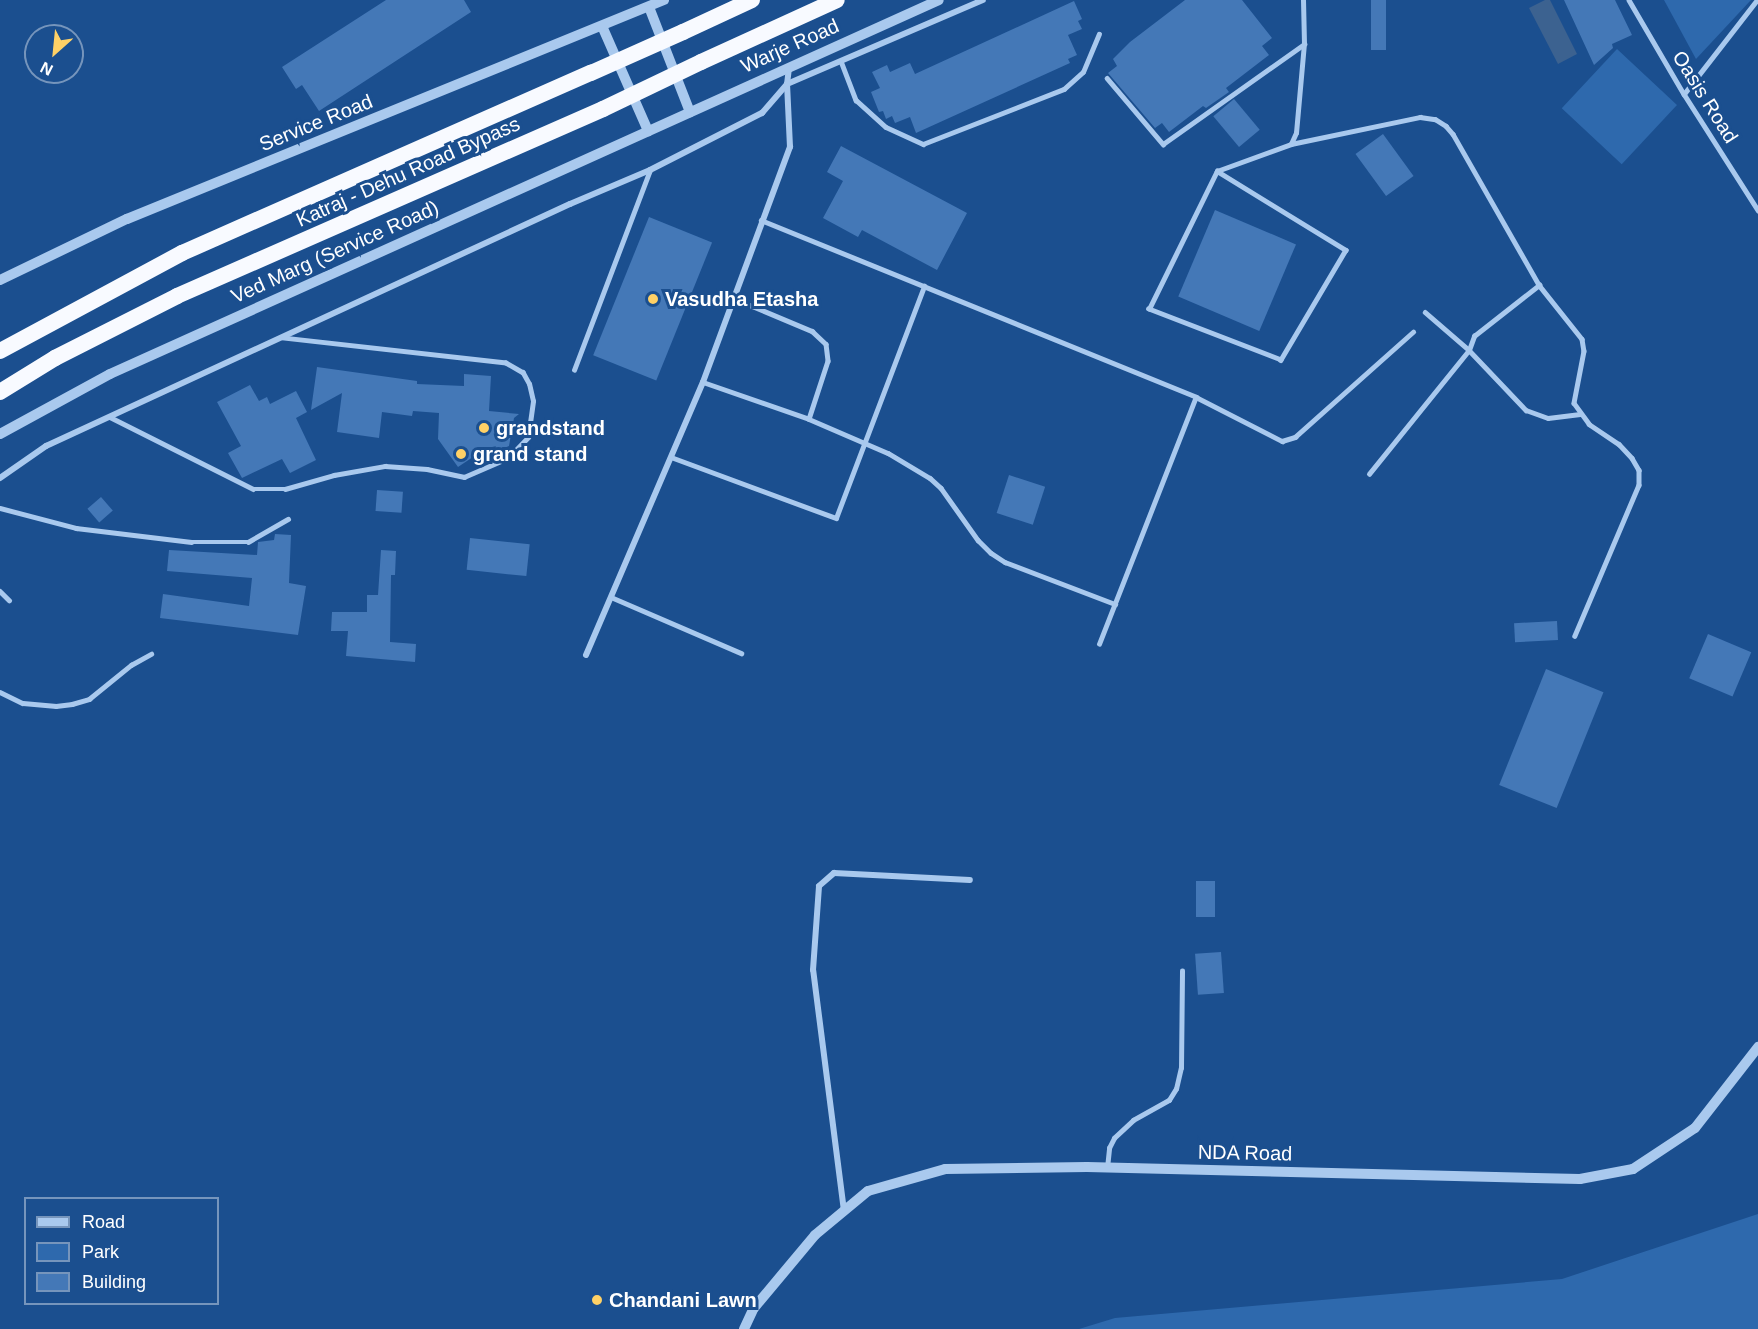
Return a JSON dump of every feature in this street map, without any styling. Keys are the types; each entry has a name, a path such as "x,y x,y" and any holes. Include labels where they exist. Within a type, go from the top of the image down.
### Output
{"highway":[{"name":"Katraj - Dehu Road Bypass","path":"0,351 182,253 752,0"},
{"name":"Katraj - Dehu Road Bypass","path":"0,392 55,358 177,296 603,109 837,0"}],"street":[{"path":"664,0 647,4 690,112"},
{"name":"Warje Road","path":"690,112 790,65 939,0"},
{"path":"0,478 46,446 570,204 650,170 762,113 787,84 983,0"},
{"name":"Service Road","path":"0,280 127,219 602,26 647,4"},
{"path":"602,26 648,131"},
{"path":"586,656 703,382 761,220 790,147 787,84 790,65"},
{"name":"Ved Marg (Service Road)","path":"0,434 110,374 690,112"},
{"path":"844,1211 813,970 819,886 834,873 970,880"},
{"name":"NDA Road","path":"744,1329 754,1308 816,1234 868,1191 945,1169 1107,1168 1580,1179 1633,1169 1695,1128 1758,1047"}],"lane":[{"path":"1291,144 1296,133 1304,44 1303,0"},
{"name":"Oasis Road","path":"1629,0 1684,94 1758,210"},
{"path":"1684,94 1757,0"},
{"path":"841,61 856,100 886,127 923,144 1064,89 1083,72 1100,34"},
{"path":"1107,78 1163,144 1304,44"},
{"path":"1217,171 1346,250 1281,360 1149,309 1217,171 1291,144 1420,117 1435,119 1454,134 1539,285 1584,345 1574,392 1574,403 1580,414 1589,424 1619,444 1639,470 1639,485 1575,636"},
{"path":"574,370 650,170"},
{"path":"761,220 1196,397 1282,441 1295,437 1413,332"},
{"path":"1369,474 1469,350 1474,336 1539,285"},
{"path":"671,457 836,518 924,286"},
{"path":"733,298 812,331 826,344 828,361 809,419"},
{"path":"1425,312 1469,350 1526,410 1548,418 1580,414"},
{"path":"110,417 253,489 285,489 334,475 385,466 427,469 464,477 508,458 528,437 533,401 529,384 523,373 506,363 282,338"},
{"path":"703,382 809,419 866,443 930,478 941,488 978,540 992,553 1005,561 1115,604"},
{"path":"1100,644 1196,397"},
{"path":"0,508 76,528 191,542 248,542 288,519"},
{"path":"0,591 9,600"},
{"path":"610,597 741,653"},
{"path":"0,692 23,703 56,706 72,704 99,692 115,677 151,654"},
{"path":"1107,1168 1109,1148 1114,1138 1133,1120 1169,1100 1176,1089 1180,1068 1182,971"}],"green space":[{"path":"1664,0 1751,0 1696,59"},
{"path":"1617,49 1677,105 1622,164 1562,108"},
{"path":"1758,1214 1758,1329 1079,1329 1115,1318 1562,1279"}],"shaded area":[{"path":"1550,0 1577,54 1558,64 1529,8"}],"building":[{"path":"386,0 464,0 471,12 319,111 302,85 296,89 282,67"},
{"path":"1185,0 1242,0 1272,38 1262,46 1269,55 1226,88 1229,92 1206,108 1203,106 1169,132 1162,123 1155,128 1108,73 1117,66 1113,59 1130,42"},
{"path":"1371,0 1386,0 1386,50 1371,50"},
{"path":"1564,0 1615,0 1632,35 1612,44 1613,48 1594,65"},
{"path":"1074,1 1082,19 1078,21 1082,29 1068,35 1077,55 1068,59 1070,63 916,133 910,117 895,123 892,116 886,119 883,111 879,112 871,92 880,88 872,72 887,65 890,72 910,63 915,74"},
{"path":"1234,99 1260,130 1239,147 1213,116"},
{"path":"1383,134 1414,176 1386,196 1355,154"},
{"path":"841,146 967,213 937,270 862,230 858,237 823,218 843,181 827,172"},
{"path":"1215,210 1296,244 1259,331 1178,297"},
{"name":"Vasudha Etasha","path":"649,217 712,242 656,381 593,355"},
{"path":"317,367 417,381 417,384 464,386 464,374 491,376 489,411 519,414 514,418 509,446 497,451 488,447 458,467 438,439 439,413 413,411 412,416 382,412 379,438 337,432 342,393 311,410"},
{"path":"250,385 259,401 267,397 270,404 296,391 307,412 296,418 316,460 290,473 282,459 242,478 228,453 241,446 217,402"},
{"path":"1009,475 1045,487 1033,525 997,513"},
{"path":"377,490 403,492 401,513 376,511"},
{"path":"101,497 113,511 99,522 87,509"},
{"path":"275,534 291,535 289,583 306,586 298,635 160,618 163,594 249,606 252,578 167,571 169,550 257,555 258,542 274,540"},
{"path":"470,538 530,544 526,576 467,570"},
{"path":"381,550 396,551 395,575 391,575 390,642 416,644 415,662 346,656 348,631 331,631 332,612 367,612 367,595 378,595"},
{"path":"1557,621 1558,640 1515,642 1514,623"},
{"path":"1708,634 1751,652 1733,697 1689,678"},
{"path":"1546,669 1603,692 1557,808 1499,785"},
{"path":"1196,881 1215,881 1215,917 1196,917"},
{"path":"1221,952 1224,993 1198,995 1195,954"}],"place":[{"name":"Vasudha Etasha","path":"653,299"},
{"name":"grandstand","path":"484,428"},
{"name":"grand stand","path":"461,454"},
{"name":"Chandani Lawn","path":"597,1300"}]}
